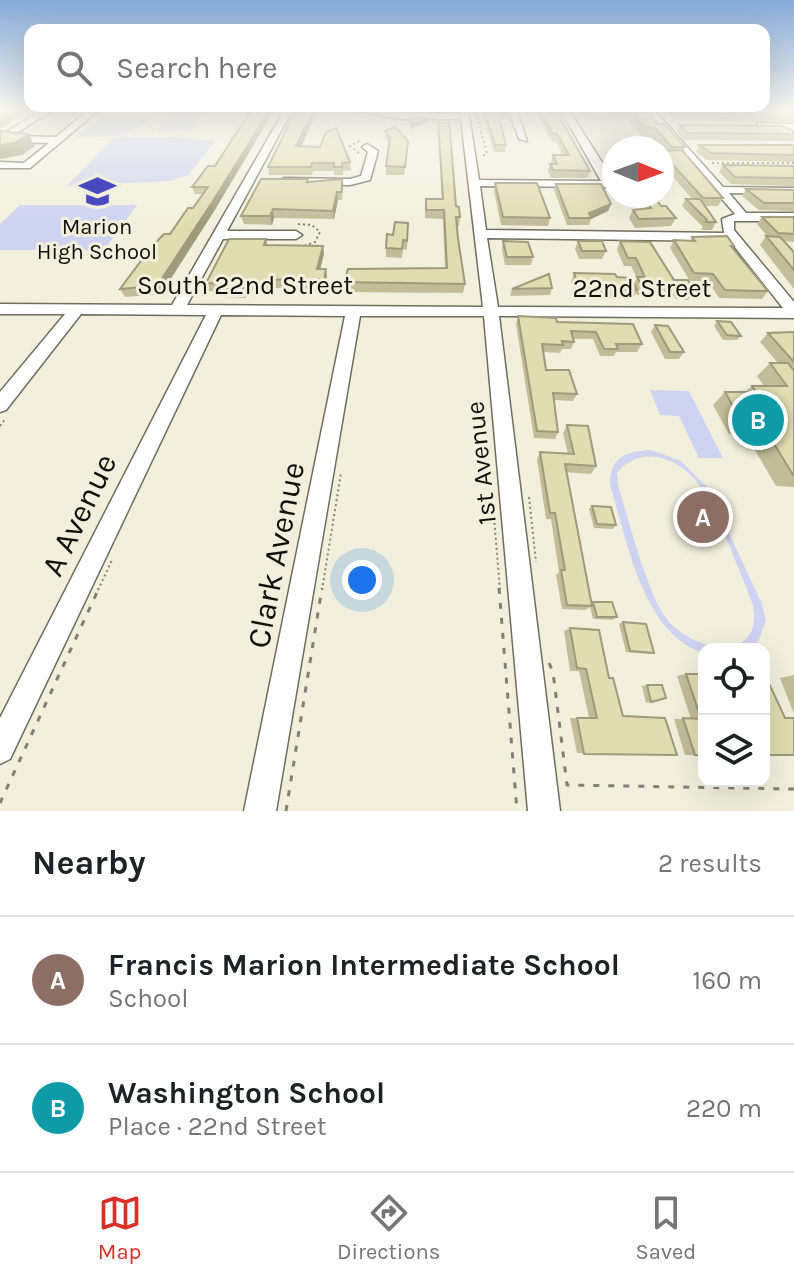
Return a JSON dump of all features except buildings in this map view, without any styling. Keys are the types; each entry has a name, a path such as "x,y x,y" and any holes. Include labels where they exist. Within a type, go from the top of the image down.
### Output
{"street":[{"path":"0,165 26,166 50,147"},
{"path":"177,309 270,147"},
{"path":"273,181 350,182 366,178 373,151 366,147"},
{"name":"1st Avenue","path":"473,147 544,811"},
{"path":"588,147 602,170"},
{"path":"688,147 743,216"},
{"path":"701,164 716,167"},
{"path":"479,183 602,184"},
{"path":"720,190 794,191"},
{"path":"794,217 743,216 728,219 726,224 794,312"},
{"path":"482,234 734,237"},
{"path":"219,235 295,236"},
{"name":"South 22nd Street","path":"0,309 491,311"},
{"path":"0,405 77,309"},
{"name":"A Avenue","path":"0,749 216,309"},
{"name":"Clark Avenue","path":"260,811 354,310"},
{"name":"22nd Street","path":"491,311 794,312"}],"path":[{"path":"479,183 481,159 487,153 484,147"},
{"path":"701,164 794,163"},
{"path":"305,223 320,232 315,242 295,236 305,223"},
{"path":"286,811 341,474"},
{"path":"492,486 517,811"},
{"path":"528,493 537,556 535,568"},
{"path":"547,651 553,672 567,785 794,789"}],"shaded area":[{"path":"104,147 211,147 188,175 170,181 67,186"},
{"path":"20,205 137,205 104,250 0,250 0,224"},
{"path":"650,390 689,391 723,458 699,458 679,416 660,415"},
{"path":"651,450 681,461 708,488 762,604 766,621 757,643 740,643 751,632 753,604 704,492 688,472 657,457 636,459 626,464 617,473 618,486 654,597 671,624 703,643 698,643 698,650 683,643 651,606 631,557 610,485 616,462 634,452"}],"place":[{"name":"Marion High School","path":"97,191"},
{"name":"Washington School","path":"758,420"},
{"name":"Francis Marion Intermediate School","path":"703,517"}]}
